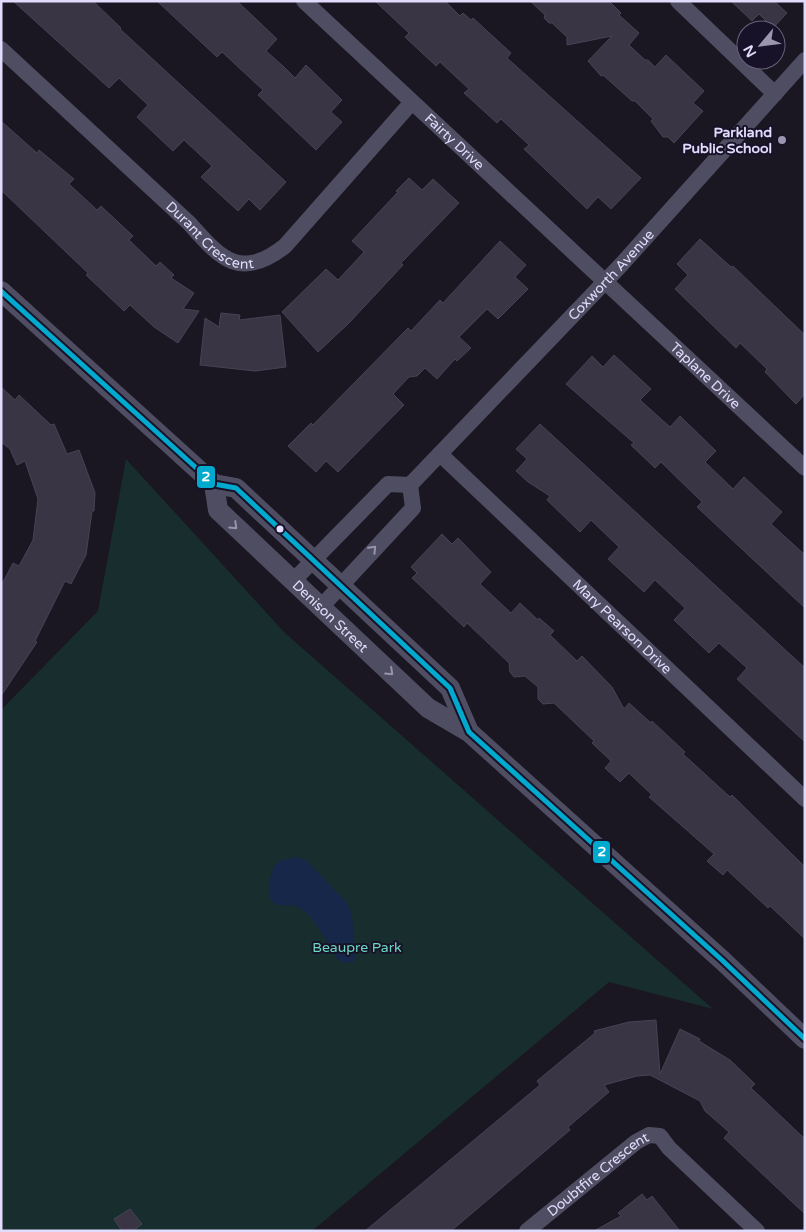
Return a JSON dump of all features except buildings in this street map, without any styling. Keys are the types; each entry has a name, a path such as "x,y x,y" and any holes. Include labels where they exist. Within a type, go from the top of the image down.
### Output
{"street":[{"name":"Fairty Drive","path":"304,1 605,282"},
{"path":"678,1 775,94"},
{"name":"Durant Crescent","path":"1,49 188,223 213,251 233,264 254,263 271,257 285,246 412,102"},
{"name":"Coxworth Avenue","path":"410,485 605,282 805,60"},
{"name":"Taplane Drive","path":"605,282 805,468"},
{"name":"Denison Street","path":"1,291 214,484 236,488 450,688 469,732"},
{"name":"Mary Pearson Drive","path":"440,454 805,799"},
{"name":"Denison Street","path":"214,484 218,510 292,582 428,708 469,732 723,961 805,1039"},
{"path":"292,582 315,561 388,484 410,485 413,508 321,607"},
{"name":"Doubtfire Crescent","path":"528,1231 636,1142 649,1135 660,1136 756,1231"}],"green space":[{"name":"Beaupre Park","path":"126,459 285,633 713,1009 609,982 312,1231 1,1231 1,710 98,611"}],"water":[{"path":"294,857 306,860 347,903 352,914 355,959 353,962 346,963 338,960 316,924 304,911 295,906 277,905 270,898 269,888 274,867 280,862"}],"transit line":[{"name":"2","path":"1,291 214,484 236,488 450,688 469,732 723,961 805,1039"}],"place":[{"name":"Parkland Public School","path":"782,140"}]}
